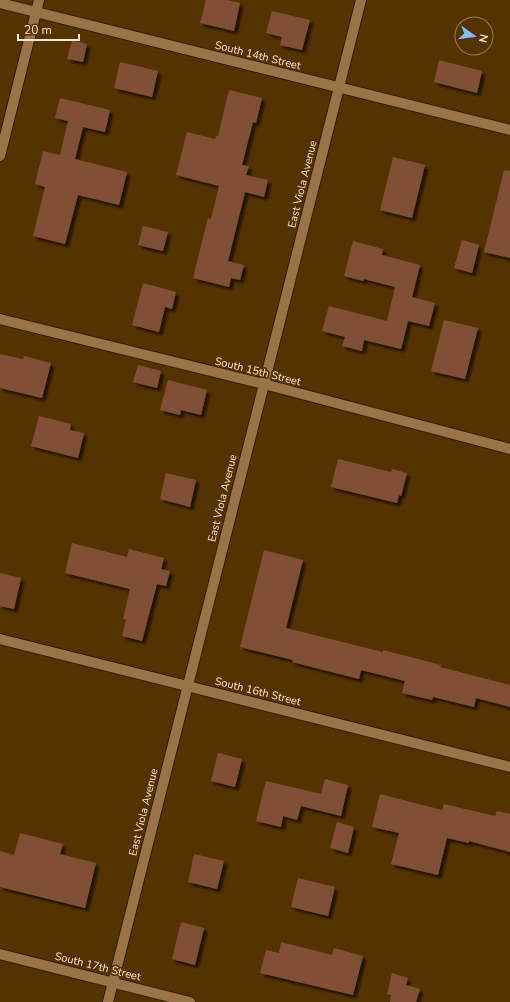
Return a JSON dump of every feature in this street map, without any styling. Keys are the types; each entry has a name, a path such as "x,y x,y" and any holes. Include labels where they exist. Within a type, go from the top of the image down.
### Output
{"street":[{"path":"0,156 39,0"},
{"name":"East Viola Avenue","path":"108,1002 361,0"},
{"name":"South 14th Street","path":"0,3 510,130"},
{"name":"South 15th Street","path":"0,319 264,384 510,449"},
{"name":"South 16th Street","path":"0,639 510,767"},
{"name":"South 17th Street","path":"0,954 190,1002"}],"building":[{"path":"206,0 227,0 240,3 234,31 200,23"},
{"path":"272,11 310,20 302,50 280,45 282,37 266,33"},
{"path":"72,40 87,44 83,62 67,59"},
{"path":"439,60 482,71 477,93 434,82"},
{"path":"120,62 158,71 152,97 114,88"},
{"path":"229,90 262,98 256,123 253,122 242,165 249,166 246,175 268,180 264,197 245,192 228,261 244,265 240,280 231,278 229,287 193,278 208,218 211,219 219,186 176,175 187,132 215,139 216,136 218,136"},
{"path":"60,98 110,110 105,132 83,127 75,159 127,172 119,205 78,195 65,244 33,236 45,187 35,184 43,151 60,155 68,121 55,118"},
{"path":"393,157 425,165 412,218 380,210"},
{"path":"504,170 510,171 510,258 484,252"},
{"path":"143,226 168,232 163,251 138,245"},
{"path":"462,240 479,245 472,273 454,268"},
{"path":"353,241 383,249 382,255 420,265 412,297 435,303 429,326 408,321 401,349 364,340 362,351 342,346 345,337 322,331 329,306 387,321 395,287 364,279 363,281 344,276"},
{"path":"143,283 176,292 172,309 165,307 159,332 132,325"},
{"path":"444,320 478,328 465,379 431,371"},
{"path":"0,354 23,359 24,356 51,363 42,398 0,388"},
{"path":"138,365 161,371 157,388 133,382"},
{"path":"168,380 207,390 201,415 181,410 180,415 160,410"},
{"path":"39,416 71,424 70,430 84,433 78,458 31,446"},
{"path":"338,459 391,472 392,469 407,473 401,496 399,495 397,503 331,487"},
{"path":"166,473 196,480 190,507 160,499"},
{"path":"72,543 127,557 129,549 164,558 161,569 170,571 166,586 157,584 142,641 122,636 126,620 123,619 130,589 65,573"},
{"path":"264,550 303,560 286,628 383,652 383,650 441,665 440,667 510,685 510,707 476,698 474,707 433,697 432,700 402,693 405,681 361,670 359,679 292,662 293,660 240,647"},
{"path":"0,573 21,578 14,609 0,606"},
{"path":"218,753 242,759 235,787 211,781"},
{"path":"325,779 348,785 341,816 301,806 297,820 283,816 281,827 256,821 266,781 321,794"},
{"path":"380,794 442,810 444,804 495,816 497,811 510,814 510,852 469,841 469,843 447,838 438,875 391,864 399,833 372,827"},
{"path":"337,822 354,827 348,853 330,848"},
{"path":"20,833 63,844 60,854 96,863 85,908 0,887 0,851 14,855"},
{"path":"194,854 224,861 217,889 188,882"},
{"path":"298,878 335,887 328,916 291,907"},
{"path":"181,922 204,928 195,965 172,959"},
{"path":"281,942 332,955 334,948 363,956 353,995 260,973 266,950 279,953"},
{"path":"392,973 408,978 406,985 420,989 416,1002 390,1002 391,995 387,994"}]}
